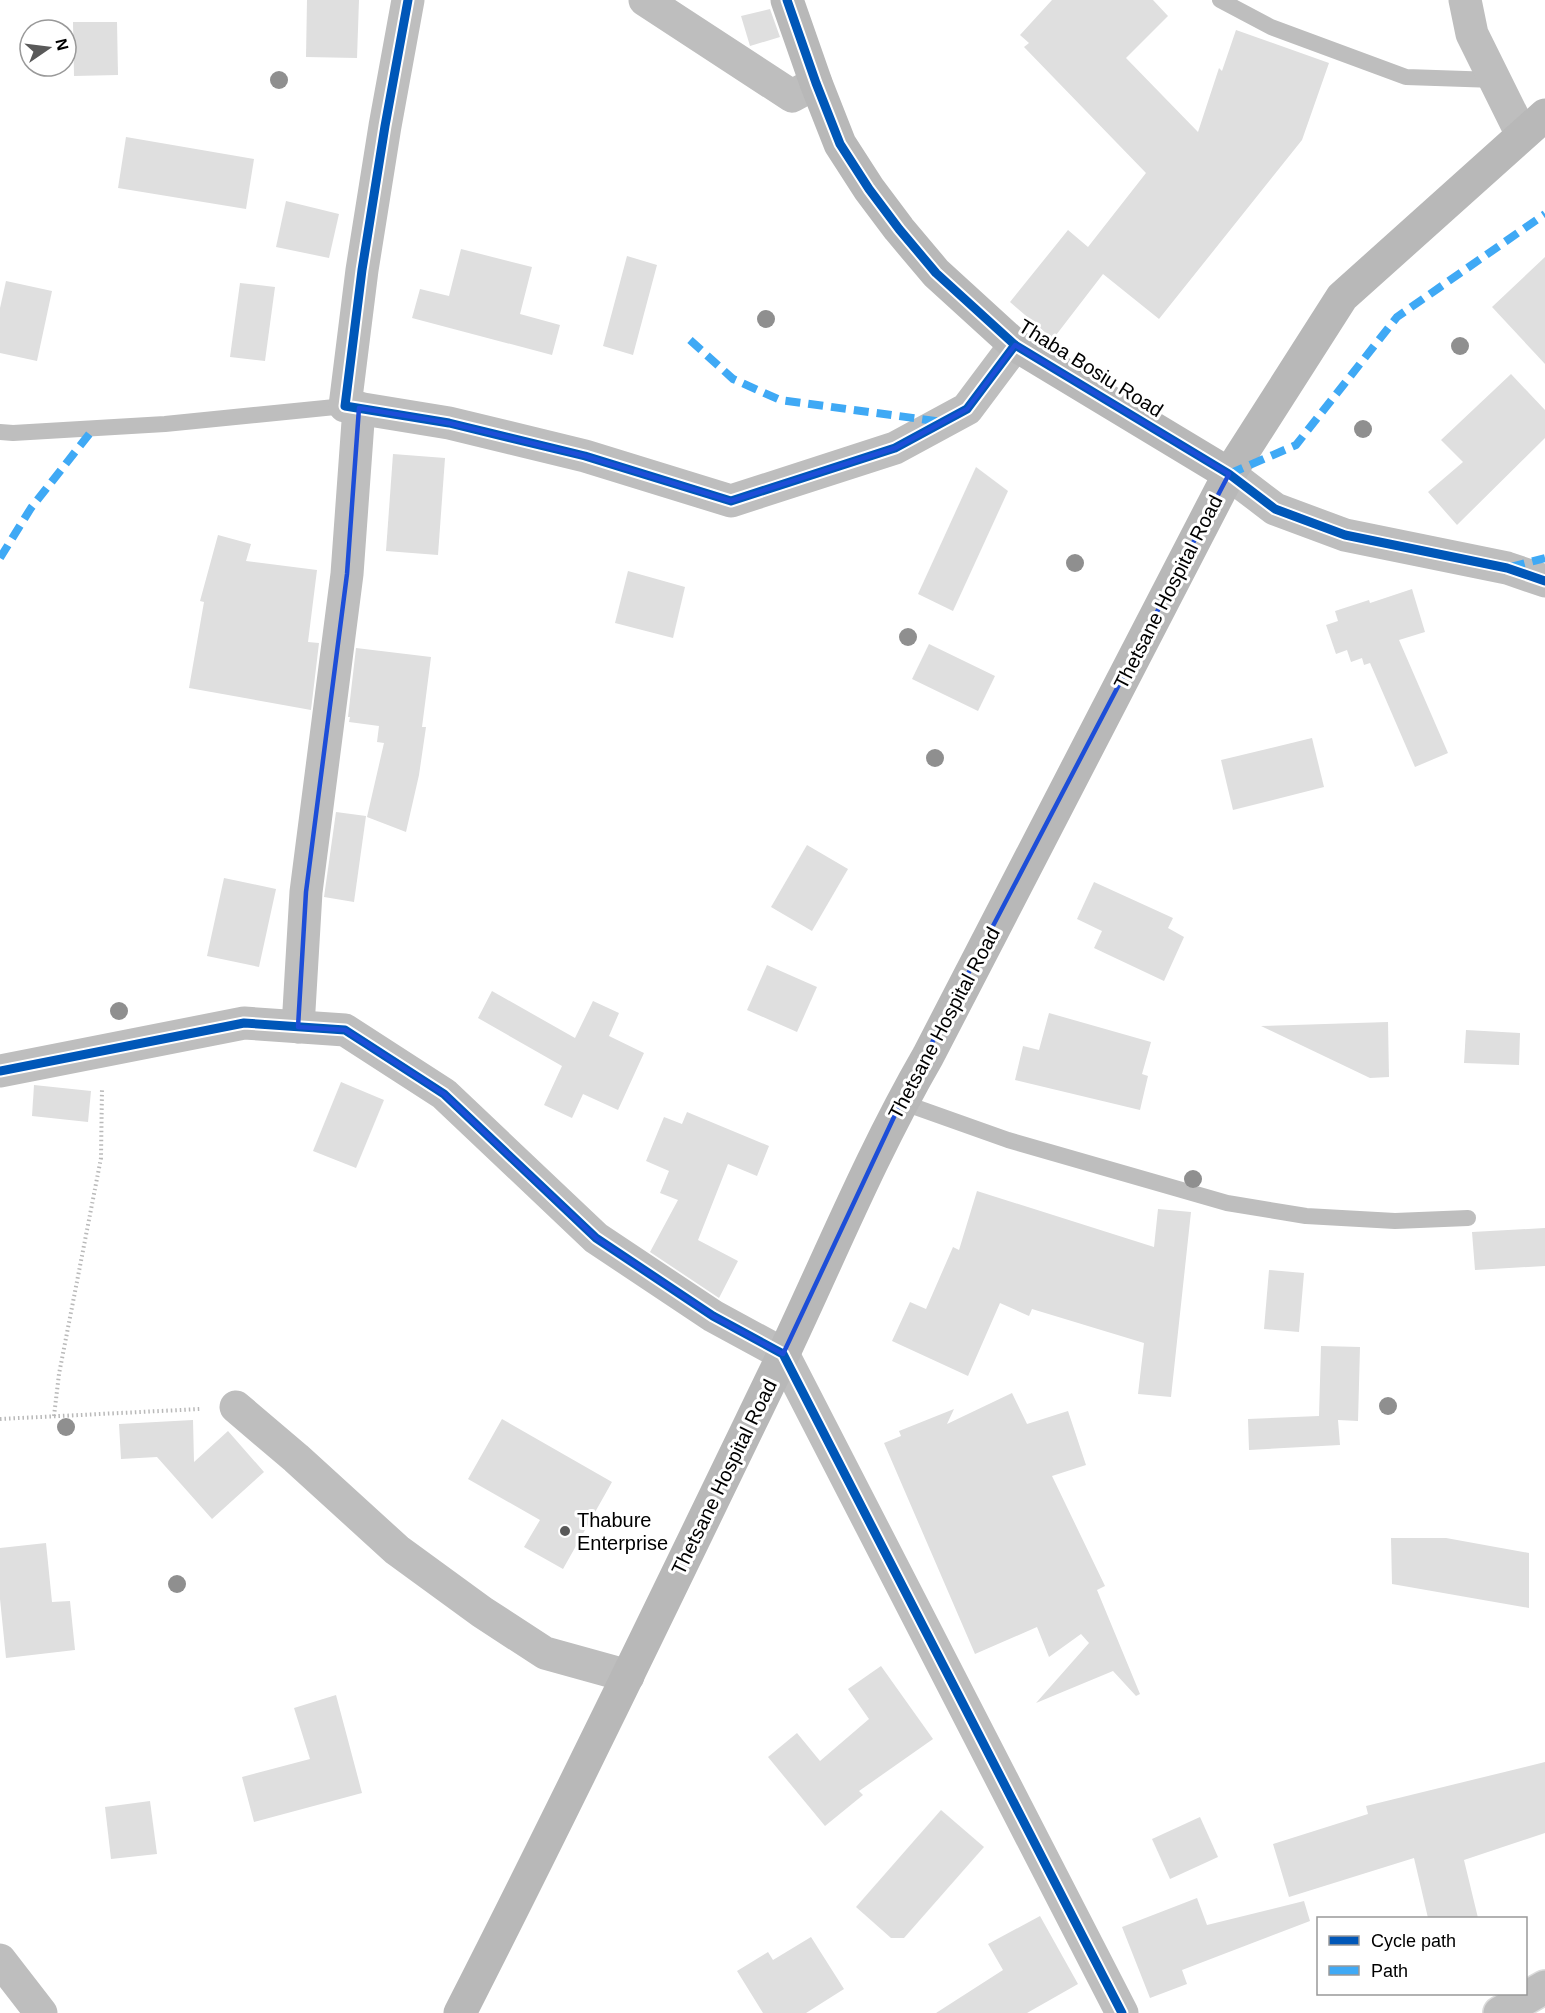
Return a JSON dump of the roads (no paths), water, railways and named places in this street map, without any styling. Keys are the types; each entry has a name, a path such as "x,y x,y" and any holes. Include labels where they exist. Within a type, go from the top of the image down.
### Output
{"main road":[{"name":"Thaba Bosiu Road","path":"788,0 816,83 840,144 898,229 936,273 1015,345 1229,474"},
{"name":"Thetsane Hospital Road","path":"460,2013 557,1823 783,1354 901,1102 933,1045 1229,474 1342,297 1534,125"}],"street":[{"path":"298,1027 306,892 347,574 352,407 364,259 408,0"},
{"path":"645,0 792,96 816,83"},
{"path":"1465,0 1472,34 1495,80 1534,125"},
{"path":"352,407 449,423 574,453 731,501 895,448 967,409 1015,345"},
{"path":"1229,474 1275,509 1345,535 1507,568 1545,581"},
{"path":"0,1071 244,1023 345,1030 444,1094 596,1238 713,1316 783,1354 1122,2013"},
{"path":"236,1407 398,1550 482,1612 545,1653 628,1676"},
{"path":"0,1960 41,2013"},
{"path":"1500,2013 1545,1987"}],"lane":[{"path":"1220,0 1271,27 1406,77 1495,80"},
{"path":"0,432 165,424 352,407"},
{"path":"901,1102 1008,1140 1227,1203 1306,1216 1395,1221 1468,1218"}],"place":[{"name":"Thabure Enterprise","path":"565,1531"}]}
